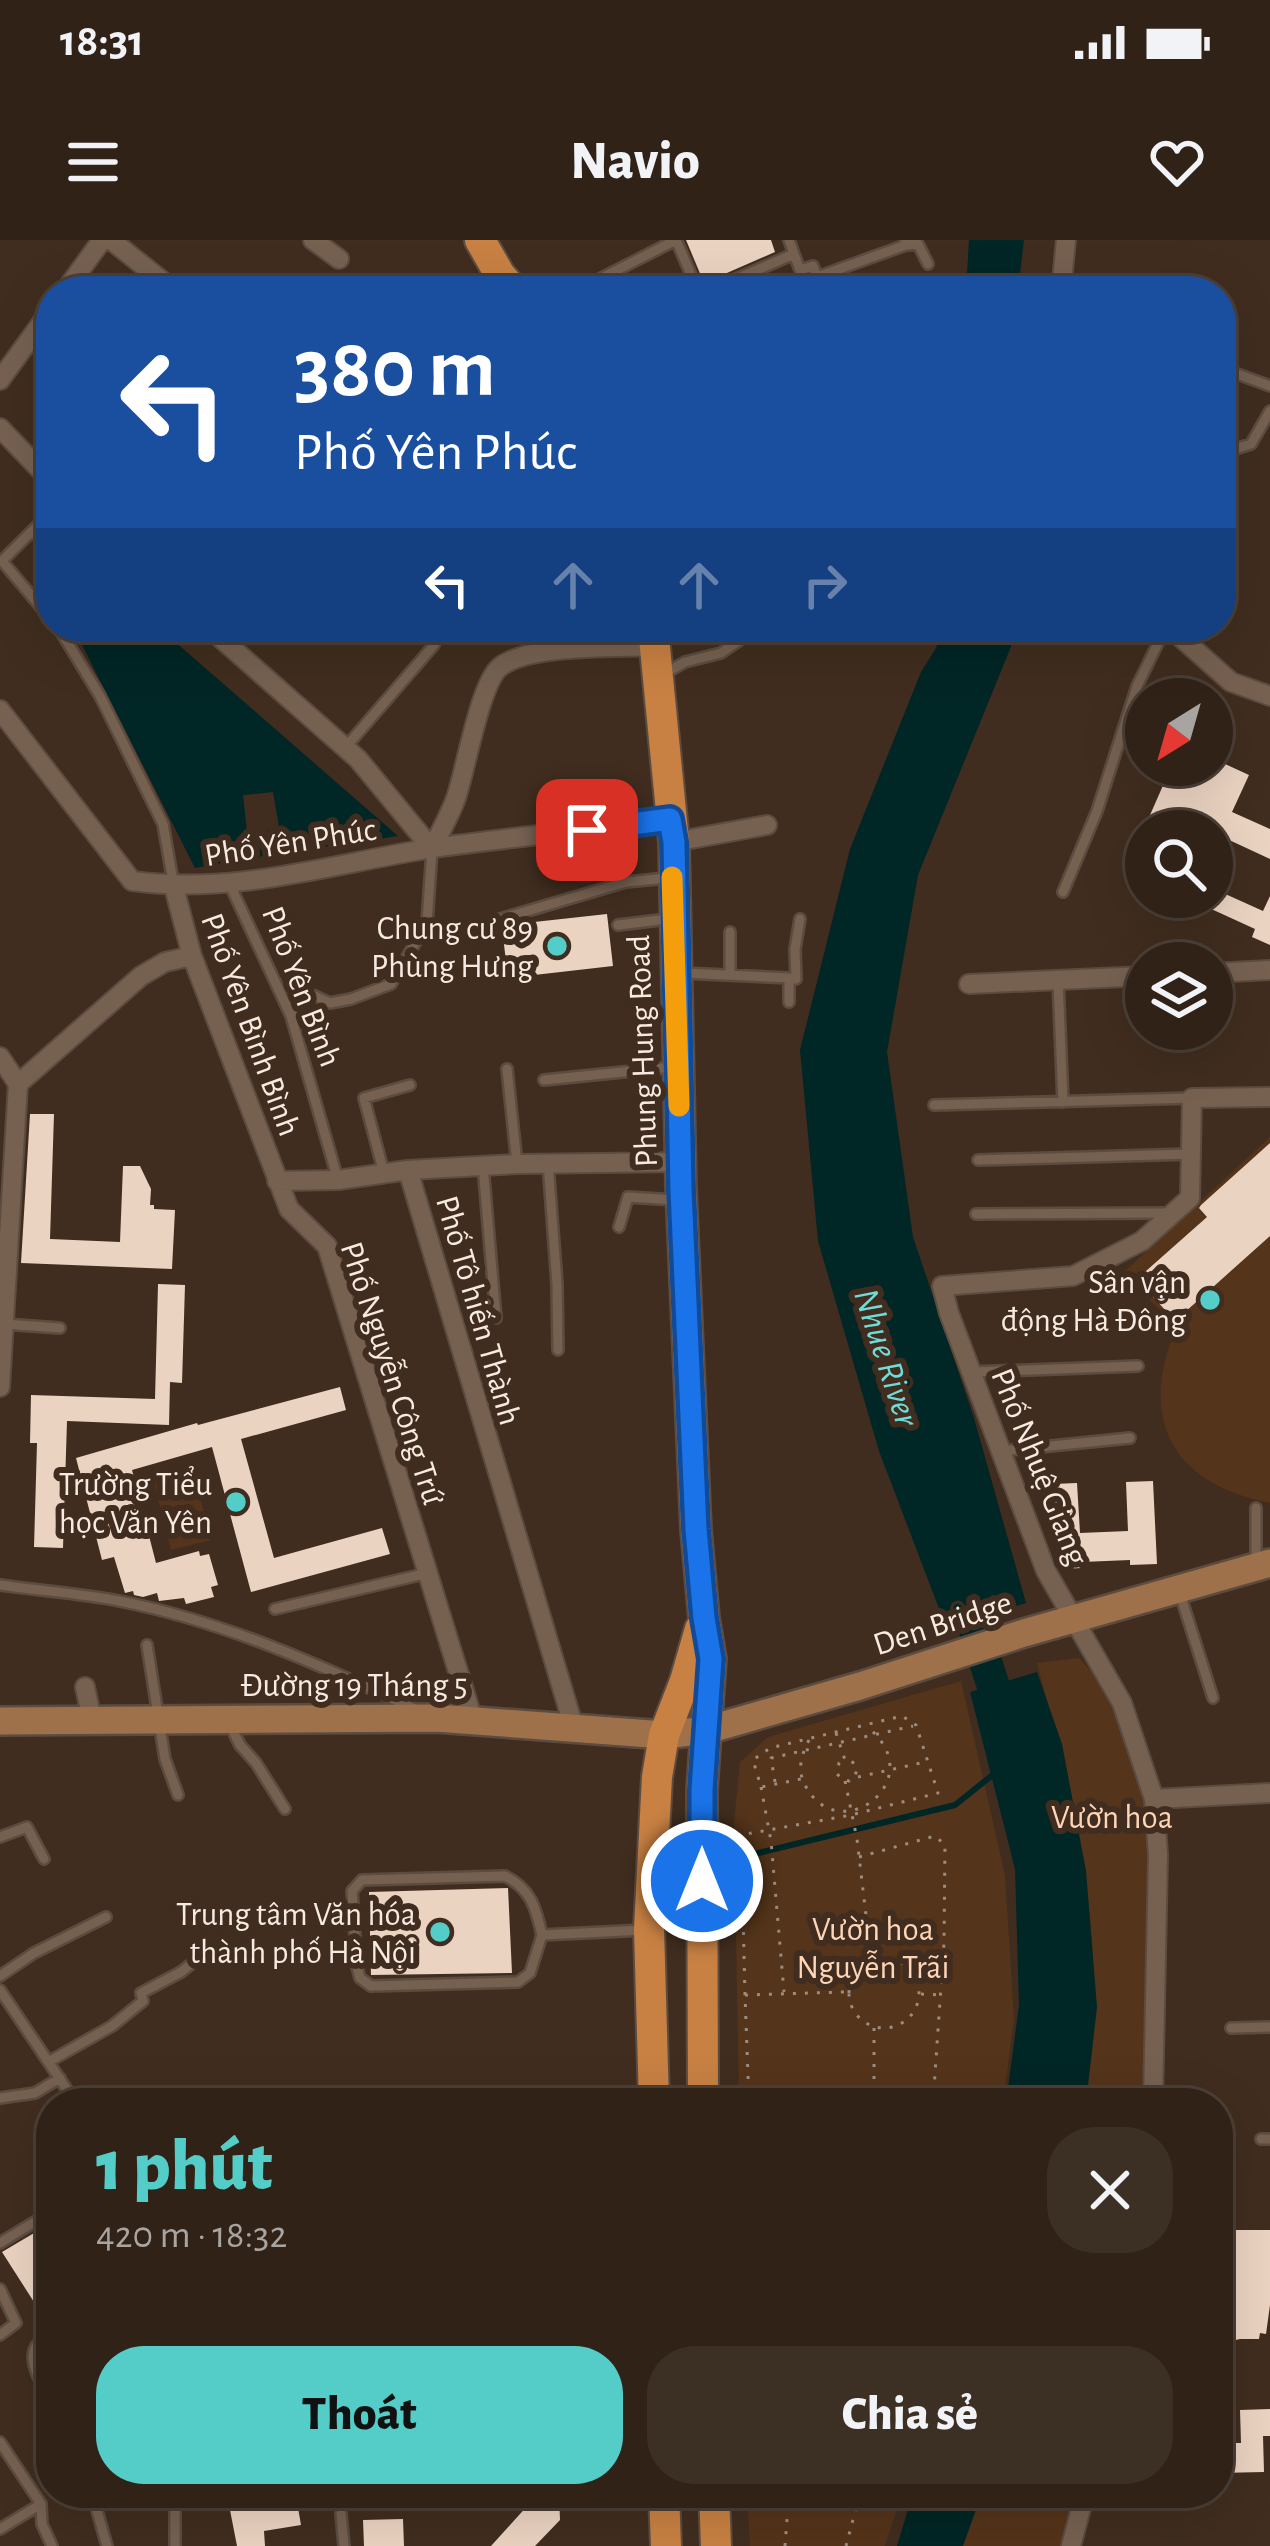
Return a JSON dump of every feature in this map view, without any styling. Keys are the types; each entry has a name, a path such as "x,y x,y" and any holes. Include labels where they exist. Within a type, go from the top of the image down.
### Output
{"main road":[{"path":"480,240 496,276"},
{"name":"Phung Hung Road","path":"654,642 672,831 681,1200 696,1529 711,1659 702,1790 704,2088"},
{"name":"Phung Hung Road","path":"654,2088 649,1929 657,1777 664,1735 704,1618"},
{"path":"649,1929 702,1927"},
{"path":"665,2508 666,2546"},
{"path":"715,2508 716,2546"}],"street":[{"path":"76,276 102,240"},
{"path":"111,240 156,276"},
{"path":"313,240 338,260"},
{"path":"1062,276 1066,240"},
{"path":"0,380 36,331"},
{"path":"0,428 36,466"},
{"path":"232,642 358,759 432,848 455,802 488,682 502,665 519,657 612,642"},
{"path":"1184,642 1231,682 1270,696"},
{"name":"Phố Yên Phúc","path":"0,710 132,881 230,885 432,848 767,825"},
{"name":"Phố Yên Bình Bình","path":"174,886 192,956 277,1181"},
{"path":"18,1084 141,976 165,962 192,956"},
{"path":"1233,972 1270,970"},
{"path":"969,984 1125,977"},
{"path":"0,1057 18,1084 6,1199 0,1387"},
{"path":"1173,1213 1190,1198 1192,1098 1270,1097"},
{"name":"Phố Tô hiến Thành","path":"574,1728 408,1170 681,1162"},
{"path":"277,1181 338,1180 408,1170"},
{"name":"Phố Nguyễn Công Trứ","path":"277,1181 289,1209 327,1246 473,1720"},
{"name":"Phố Nhuệ Giang","path":"1153,2088 1158,1855 1154,1799 1122,1702 1046,1571 942,1286 1073,1276 1142,1241 1173,1213"},
{"name":"Den Bridge","path":"707,1730 1263,1565"},
{"path":"85,1688 92,1720"},
{"name":"Đường 19 Tháng 5","path":"0,1720 436,1718 664,1735 707,1730"},
{"path":"1154,1799 1270,1793"},
{"path":"1071,2546 1081,2508"}],"lane":[{"path":"789,240 800,270 813,266 817,276"},
{"path":"606,276 676,241 691,276"},
{"path":"820,276 906,243 919,244 928,264"},
{"path":"743,276 794,254"},
{"path":"1236,374 1270,386"},
{"path":"1236,449 1251,444 1270,411"},
{"path":"36,528 2,561 36,602"},
{"path":"33,531 36,534"},
{"path":"33,598 36,595"},
{"path":"70,642 163,824 174,886"},
{"path":"345,748 434,645 431,642"},
{"path":"657,678 736,642"},
{"path":"1063,892 1097,811 1138,686 1160,642"},
{"path":"291,1016 302,994 330,1003 391,984 427,923 432,848"},
{"path":"493,921 626,882 672,878"},
{"name":"Phố Yên Bình","path":"230,885 291,1016 338,1180"},
{"path":"618,925 674,918"},
{"path":"677,974 796,979 800,919"},
{"path":"730,932 730,974"},
{"path":"789,978 789,1002"},
{"path":"1058,980 1063,1102"},
{"path":"544,1080 678,1066"},
{"path":"507,1069 517,1164"},
{"path":"384,1173 364,1098 410,1085"},
{"path":"934,1105 1192,1098"},
{"path":"978,1160 1191,1154"},
{"path":"548,1163 558,1349"},
{"path":"482,1166 496,1318"},
{"path":"619,1227 628,1197 681,1200"},
{"path":"976,1214 1173,1213"},
{"path":"4,1324 60,1328"},
{"path":"971,1372 1138,1366"},
{"path":"1001,1451 1130,1438"},
{"path":"1256,1508 1263,1565"},
{"path":"275,1609 428,1573"},
{"path":"0,1585 119,1601 213,1625 306,1659 436,1718"},
{"path":"1178,1589 1214,1698"},
{"path":"147,1645 165,1759 178,1795"},
{"path":"227,1720 284,1809"},
{"path":"0,1837 28,1827 44,1859"},
{"path":"505,1876 524,1888 536,1904 542,1935 530,1973 518,1982 371,1986 360,1978 357,1967 352,1891 362,1880 505,1876"},
{"path":"0,1976 106,1917"},
{"path":"542,1935 649,1929"},
{"path":"50,2061 112,2026 143,2001 141,1993 181,1972 210,1949"},
{"path":"0,1990 66,2088"},
{"path":"1231,2028 1270,2026"},
{"path":"43,2088 60,2078"},
{"path":"0,2098 36,2092"},
{"path":"0,2243 36,2221"},
{"path":"0,2289 16,2323 0,2335"},
{"path":"0,2442 36,2496"},
{"path":"0,2529 36,2507"},
{"path":"41,2508 42,2524 52,2546"},
{"path":"96,2508 107,2546"},
{"path":"175,2508 176,2546"},
{"path":"341,2514 344,2546"}],"path":[{"path":"748,2088 741,1835 769,1831 851,1816 938,1792 916,1725 902,1716 770,1748 753,1760 761,1787 769,1831 771,1841 784,1994"},
{"path":"851,1816 876,1800 890,1771 886,1748 865,1725"},
{"path":"775,1784 771,1758 916,1725"},
{"path":"836,1733 845,1760"},
{"path":"810,1739 803,1751 801,1779 823,1805 851,1816"},
{"path":"855,1778 858,1772 851,1760 839,1763 839,1777 845,1780 855,1778 890,1771 927,1761"},
{"path":"761,1787 801,1779"},
{"path":"845,1780 872,1960"},
{"path":"859,1857 935,1836 945,1845 934,2088"},
{"path":"872,1960 900,1962 916,1980 919,1994 912,2015 892,2028 874,2028 854,2012 848,1991 856,1970 872,1960"},
{"path":"745,1995 848,1991"},
{"path":"919,1994 940,1995"},
{"path":"874,2028 874,2088"},
{"path":"785,2546 788,2508"},
{"path":"846,2546 856,2508"}],"green space":[{"name":"Sân vận động Hà Đông","path":"1270,1137 1270,1503 1209,1481 1187,1464 1172,1443 1163,1419 1161,1391 1176,1328 1124,1272"},
{"path":"194,1473 211,1540 171,1550 154,1483"},
{"name":"Vườn hoa","path":"1079,1658 1119,1701 1148,1800 1155,1855 1149,2088 1087,2088 1093,1981 1087,1888 1037,1663"},
{"name":"Vườn hoa Nguyễn Trãi","path":"961,1681 1005,1875 1014,2019 1005,2088 739,2088 734,1822 740,1762 768,1737"},
{"path":"748,2508 897,2508 885,2546 750,2546"},
{"path":"972,2508 1078,2508 1067,2546 959,2546"}],"water":[{"path":"969,240 1024,240 1020,276 967,276"},
{"path":"81,642 175,642 398,836 273,855 267,830 279,827 273,792 243,795 247,832 258,832 263,856 195,868"},
{"path":"938,642 1013,642 918,875 887,1052 913,1237 974,1418 1026,1603 946,1627 879,1451 818,1241 800,1050 850,849 921,672"},
{"path":"1037,1672 1062,1744 1086,1871 1097,2007 1088,2088 1008,2088 1019,2005 1015,1869 970,1692"},
{"path":"908,2508 977,2508 963,2546 897,2546"}],"building":[{"path":"686,240 771,240 775,252 720,276 701,276"},
{"path":"1233,768 1249,775 1233,810 1152,810 1163,786 1233,786"},
{"path":"1233,812 1270,829 1270,859 1233,842"},
{"path":"1270,896 1270,945 1252,937 1255,929 1231,918 1233,897 1263,911"},
{"name":"Chung cư 89 Phùng Hưng","path":"607,914 613,966 508,978 502,928"},
{"path":"30,1114 54,1114 50,1239 120,1242 123,1166 140,1166 151,1189 150,1205 175,1210 172,1269 21,1263"},
{"path":"1270,1143 1270,1236 1175,1321 1137,1279 1207,1217 1201,1205"},
{"path":"158,1284 185,1285 182,1383 170,1382 169,1425 67,1421 63,1548 34,1547 37,1443 30,1443 31,1395 155,1399"},
{"path":"340,1387 346,1410 241,1439 274,1558 382,1528 390,1554 251,1592 212,1447 132,1470 156,1563 199,1551 200,1556 209,1554 218,1585 211,1587 214,1597 186,1604 184,1598 159,1601 157,1593 143,1597 133,1591 125,1593 114,1557 102,1560 76,1458"},
{"path":"1153,1481 1157,1564 1082,1562 1082,1568 1060,1569 1053,1484 1077,1483 1080,1533 1128,1531 1126,1482"},
{"name":"Trung tâm Văn hóa thành phố Hà Nội","path":"508,1888 512,1973 371,1975 369,1892"},
{"path":"1233,2230 1270,2230 1266,2334 1233,2341"},
{"path":"36,2232 36,2305 2,2252"},
{"path":"1270,2409 1270,2436 1263,2436 1264,2472 1233,2473 1233,2443 1241,2443 1240,2410"},
{"path":"298,2508 301,2525 264,2531 265,2546 237,2546 232,2510"},
{"path":"525,2508 560,2508 560,2520 535,2546 491,2546"},
{"path":"403,2519 404,2546 364,2546 363,2520"}],"waterway":[{"name":"Nhue River","path":"959,1580 1006,1725"},
{"path":"746,1856 955,1805 995,1773"}],"slow traffic":[{"path":"672,877 679,1106"}],"place":[{"name":"Chung cư 89 Phùng Hưng","path":"557,946"},
{"name":"Sân vận động Hà Đông","path":"1210,1300"},
{"name":"Trường Tiểu học Văn Yên","path":"236,1502"},
{"name":"Trung tâm Văn hóa thành phố Hà Nội","path":"440,1932"}],"route":[{"path":"587,830 670,819 674,842 681,1190 696,1529 711,1659 702,1790 702,1881"}]}
